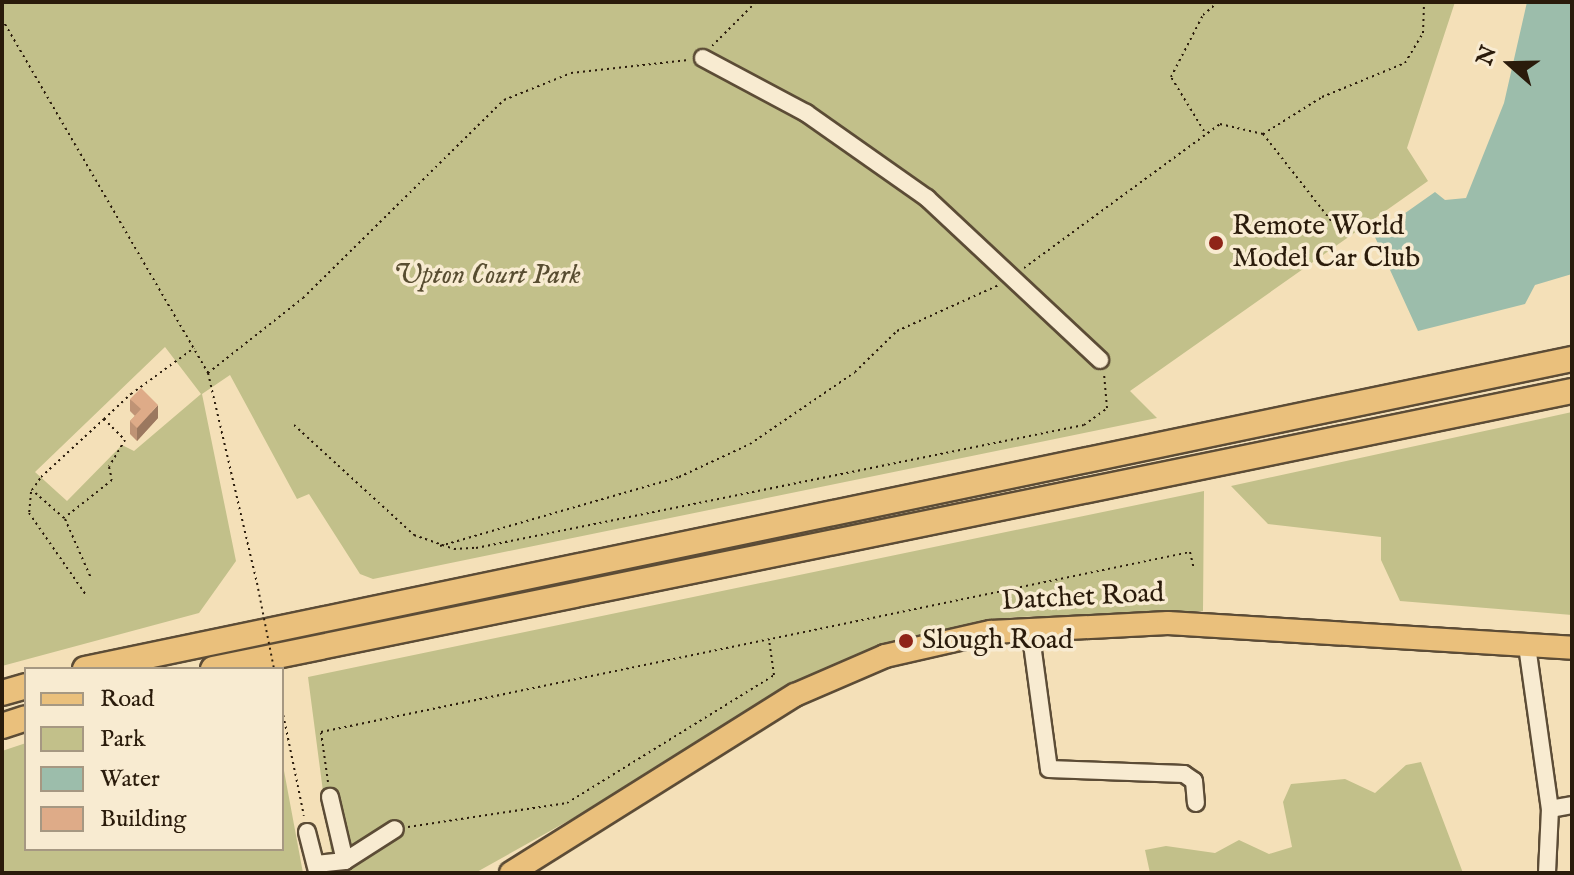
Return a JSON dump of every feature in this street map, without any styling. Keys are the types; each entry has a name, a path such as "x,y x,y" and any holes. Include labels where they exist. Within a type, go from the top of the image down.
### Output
{"highway":[{"path":"95,667 1572,359"},
{"path":"223,667 1572,391"},
{"path":"2,693 24,687"},
{"path":"2,726 24,719"}],"main road":[{"name":"Datchet Road","path":"511,873 795,695 885,656 1030,629 1168,623 1527,646"},
{"path":"1527,646 1572,648"}],"street":[{"path":"703,58 863,151 1013,275 1100,360"},
{"path":"1030,629 1049,769 1184,774 1194,781 1196,803"},
{"path":"1527,646 1550,809 1547,873"},
{"path":"330,797 345,861"},
{"path":"1550,809 1572,805"},
{"path":"307,832 316,868 345,861 395,829"}],"path":[{"path":"208,373 294,307 504,100 571,73 703,58 756,2"},
{"path":"1205,132 1171,77 1203,15 1218,2"},
{"path":"1263,134 1322,97 1405,63 1423,33 1424,2"},
{"path":"2,19 208,373 274,667"},
{"path":"440,546 679,477 750,444 855,372 897,331 982,297 1220,124 1263,134 1332,222"},
{"path":"86,595 29,513 32,490 41,477 104,419 195,347"},
{"path":"294,425 414,535 440,546 476,548 1084,425 1107,408 1100,360"},
{"path":"64,518 112,480 109,467 125,440 104,419"},
{"path":"32,490 64,518 91,578"},
{"path":"330,797 321,732 1190,552 1194,569"},
{"path":"395,829 567,803 774,675 769,639"},
{"path":"284,719 307,832"}],"green space":[{"name":"Upton Court Park","path":"2,2 1455,2 1407,148 1428,181 1130,391 1157,418 373,579 360,574 309,494 297,499 230,375 202,394 236,561 199,613 2,666","holes":["165,347 201,394 134,451 122,445 67,501 35,472"]},
{"path":"1572,412 1572,615 1400,601 1381,560 1381,537 1268,524 1231,486"},
{"path":"1204,491 1203,611 1013,617 883,645 475,873 325,873 333,868 308,677"},
{"path":"24,744 24,851 284,851 284,771 303,873 2,873 2,751"},
{"path":"1421,762 1463,873 1150,873 1145,850 1166,846 1215,853 1239,840 1269,854 1292,847 1283,802 1291,784 1345,779 1375,793 1406,765"}],"water":[{"path":"1527,2 1572,2 1572,274 1535,285 1525,304 1418,331 1374,235 1435,192 1445,200 1466,198 1504,103"}],"building":[{"path":"141,388 158,405 137,428 130,421 141,409 130,399"}],"place":[{"name":"Remote World Model Car Club","path":"1216,243"},
{"name":"Slough Road","path":"906,641"}]}
